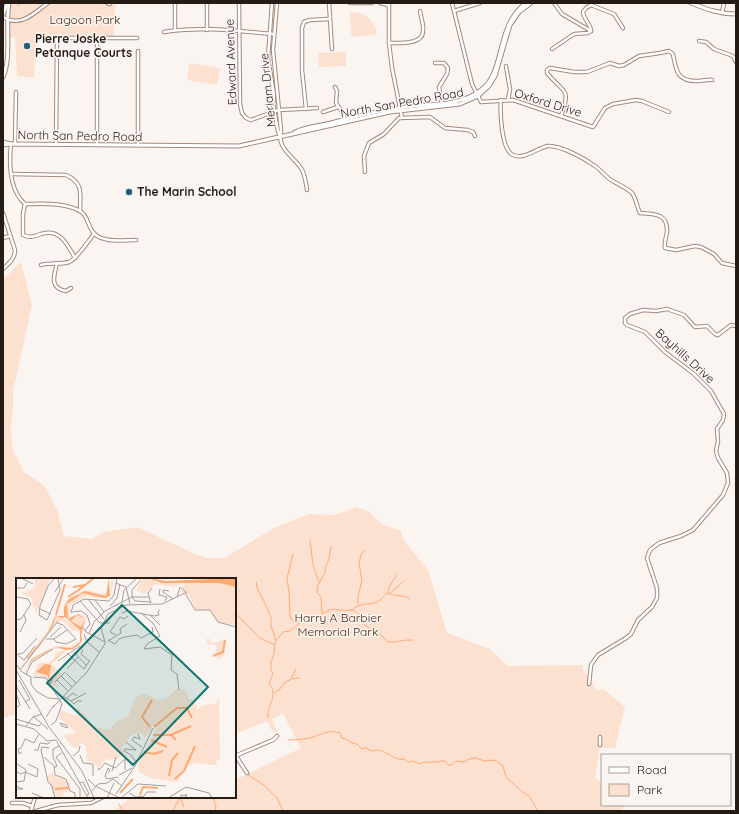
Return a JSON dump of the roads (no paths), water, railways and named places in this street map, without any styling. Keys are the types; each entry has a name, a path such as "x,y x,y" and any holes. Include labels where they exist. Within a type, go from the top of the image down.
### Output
{"main road":[{"path":"3,77 7,62 4,17 8,3"},
{"name":"North San Pedro Road","path":"477,95 487,85 492,75 508,24 517,11 526,3"},
{"name":"North San Pedro Road","path":"3,145 239,146 400,109 460,104 477,95 489,86 495,76 510,25 524,7 531,3"},
{"path":"691,3 722,13 736,14"},
{"name":"North San Pedro Road","path":"3,142 13,144"}],"street":[{"path":"4,17 11,22 23,20 48,3"},
{"path":"175,3 175,30"},
{"path":"207,3 207,30"},
{"name":"Edward Avenue","path":"239,3 240,104 242,113 246,118 251,120 265,113 274,111"},
{"name":"Meriam Drive","path":"272,3 268,58 274,95 274,111 280,136"},
{"name":"Meriam Drive","path":"277,3 273,34 273,61 282,130 280,136"},
{"path":"329,3 332,48"},
{"path":"350,3 372,3"},
{"path":"380,3 389,4 389,43 392,68 402,118"},
{"path":"452,3 472,84 477,95"},
{"path":"454,11 480,3"},
{"path":"554,3 562,14 591,31"},
{"path":"722,13 724,3"},
{"path":"591,31 591,28 584,19 583,12 591,5 614,14 623,28"},
{"path":"389,43 418,40 424,30 420,12"},
{"path":"306,109 302,70 302,28 304,22 310,20 330,19"},
{"path":"164,32 175,30 207,30 273,34"},
{"path":"552,49 574,34 588,33 591,31"},
{"path":"42,38 137,38"},
{"path":"56,145 57,38"},
{"path":"97,38 97,145"},
{"path":"699,41 706,42 714,49 727,53 732,56 736,62"},
{"path":"138,51 138,146"},
{"path":"561,116 566,102 564,91 547,73 547,70 550,68 574,72 587,72 610,63 619,66 624,65 640,56 669,51 673,54 676,70 682,77 693,81 712,80"},
{"path":"435,63 444,63 448,68 447,74 439,86 442,105"},
{"path":"506,66 510,89 508,100"},
{"path":"335,88 337,91 336,103 343,113 345,121"},
{"path":"16,92 13,144 10,153 12,174 16,193 19,199 25,204 64,206 80,211 88,219 94,234 105,239 136,240"},
{"name":"Oxford Drive","path":"477,95 482,102 508,100 561,116 593,128 605,108 613,104 636,100 669,112"},
{"path":"501,100 500,117 502,134 508,149 513,156 531,153 546,146 557,146 576,155 595,165 609,178 632,193 640,213 659,215 664,218 666,224 665,248 676,250 694,246 701,247 714,254 722,263 736,266"},
{"path":"323,112 338,107"},
{"path":"274,111 317,108"},
{"path":"365,172 364,156 369,143 384,134 395,121 402,118 430,117 445,128 468,130 474,132 475,136"},
{"path":"280,136 282,147 303,173 307,190"},
{"path":"12,174 66,175 74,178 79,184 80,189 80,211"},
{"path":"25,204 23,214 23,235 29,238 45,233 54,233 64,239 75,258"},
{"path":"3,213 15,254 14,258 3,269"},
{"path":"41,265 46,263 57,264 69,262 75,258 94,234"},
{"path":"3,238 10,236"},
{"path":"57,264 53,280 56,288 66,291 71,288"},
{"name":"Bayhills Drive","path":"589,684 591,665 598,655 631,634 638,620 652,607 657,598 658,588 647,558 650,550 659,543 693,530 723,494 729,481 727,473 718,458 716,451 718,441 717,429 723,420 724,414 711,391 694,374 665,352 645,332 627,325 625,318 630,314 643,310 656,311 667,308 684,314 695,327 707,326 715,334 718,334 731,325 736,326"},
{"path":"247,773 236,756 274,740 277,736"},
{"path":"600,737 600,745"},
{"path":"31,811 35,798"},
{"path":"36,811 45,807 58,805 92,803 102,798"},
{"path":"12,803 23,803 32,806"}],"waterway":[{"path":"18,6 22,3"},
{"path":"310,540 313,565 319,582"},
{"path":"322,613 321,597 317,592 318,585 325,573 331,547"},
{"path":"358,604 362,580 359,563 364,550"},
{"path":"293,554 287,578 290,616 291,619 297,624"},
{"path":"388,593 389,587 397,575"},
{"path":"389,594 404,581"},
{"path":"256,582 258,590 271,618 271,626 276,640"},
{"path":"268,718 269,708 273,696 272,688 269,683 273,674 271,662 274,654 275,642 283,632 292,629 307,617 314,615 319,617 334,609 351,610 360,605 375,603 388,593 410,599"},
{"path":"351,610 357,613 361,621 366,626 383,636 388,642 413,640"},
{"path":"236,614 260,638 275,645"},
{"path":"274,693 280,689 284,683 291,679 296,669"},
{"path":"292,679 299,678"},
{"path":"288,740 308,738 328,732 336,732 340,733 342,738 357,744 362,749 366,748 372,751 377,750 385,752 396,758 404,759 407,762 413,761 419,764 424,762 445,761 448,765 451,765 456,761 464,762 469,759 476,758 484,761 495,760 503,766 506,777 529,796 538,811"},
{"path":"247,774 265,786 277,798 283,811"},
{"path":"180,798 184,807"},
{"path":"173,811 180,798"},
{"path":"213,798 216,806 215,811"},
{"path":"119,804 123,811"}],"place":[{"name":"Pierre Joske Petanque Courts","path":"27,46"},
{"name":"The Marin School","path":"129,192"}],"park label":[{"name":"Lagoon Park","path":"85,20"},
{"name":"Harry A Barbier Memorial Park","path":"338,625"}]}
